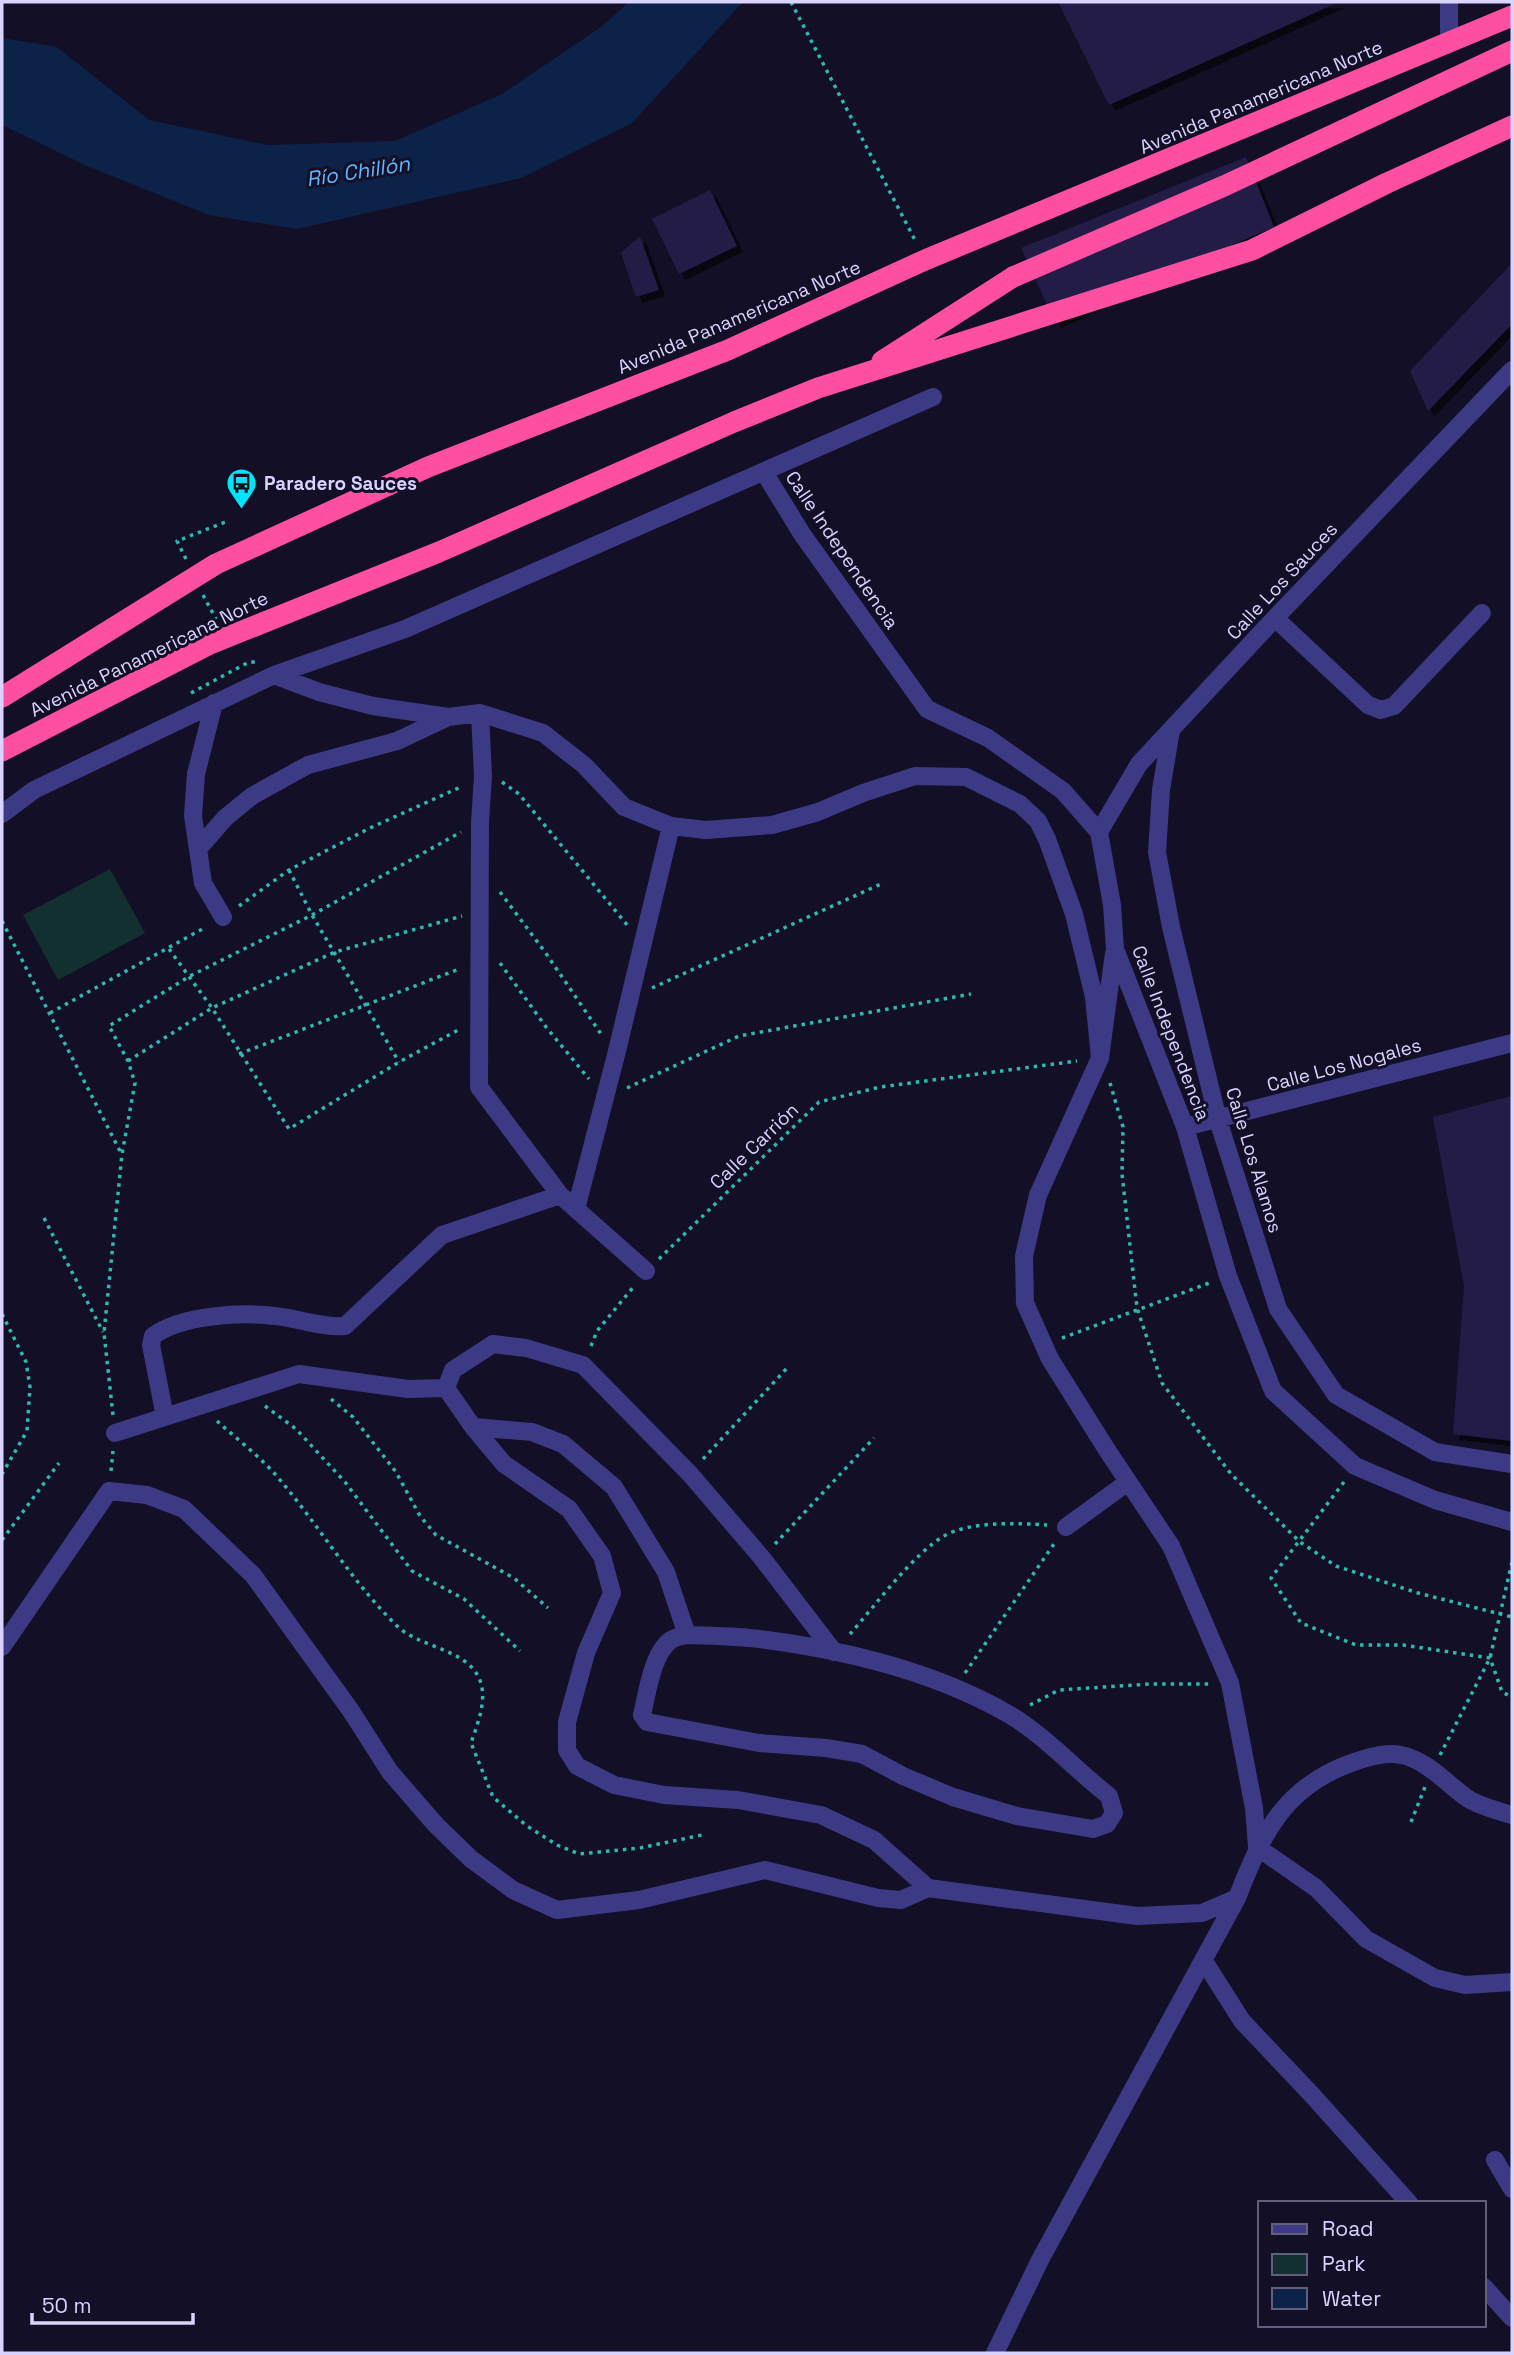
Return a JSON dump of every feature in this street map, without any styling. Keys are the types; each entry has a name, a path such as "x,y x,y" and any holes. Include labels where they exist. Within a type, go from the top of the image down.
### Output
{"highway":[{"name":"Avenida Panamericana Norte","path":"2,697 216,564 428,467 728,350 925,260 1512,16"},
{"name":"Avenida Panamericana Norte","path":"860,375 1013,277 1224,186 1512,51"},
{"name":"Avenida Panamericana Norte","path":"2,751 210,645 439,552 745,418 818,388 995,334 1252,250 1387,183 1512,126"}],"street":[{"path":"1449,2 1450,43"},
{"name":"Calle Los Sauces","path":"1099,832 1139,764 1512,370"},
{"name":"Calle Independencia","path":"933,397 764,472 802,534 927,709 988,738 1063,791 1099,832 1112,905 1115,949 1185,1127 1228,1276 1273,1391 1355,1466 1435,1500 1512,1522"},
{"path":"2,814 34,790 274,675 404,629 764,472"},
{"path":"1275,618 1368,705 1381,710 1394,706 1482,612"},
{"path":"274,675 319,692 373,706 449,717 480,713 543,733 584,765 625,807 671,826 706,830 772,825 818,812 863,793 915,776 966,778 1020,804 1038,821 1047,839 1074,914 1094,998 1100,1058"},
{"path":"214,703 195,774 193,816 202,883 223,917"},
{"path":"480,713 483,776 479,1087 560,1195 646,1271"},
{"path":"198,849 225,818 252,796 308,765 397,741 449,717"},
{"name":"Calle Los Alamos","path":"1171,730 1161,790 1157,852 1171,927 1218,1119 1278,1310 1336,1395 1434,1452 1512,1464"},
{"path":"576,1209 671,826"},
{"path":"1115,949 1100,1058 1038,1195 1024,1256 1024,1303 1049,1359 1171,1546 1230,1684 1254,1808 1258,1847 1316,1888 1366,1939 1435,1978 1465,1985 1512,1982"},
{"name":"Calle Los Nogales","path":"1185,1127 1512,1043"},
{"path":"165,1417 151,1345 153,1336 159,1331 229,1315 275,1316 345,1326 442,1235 560,1195"},
{"path":"446,1388 453,1370 493,1344 526,1348 583,1365 690,1474 762,1558 834,1652"},
{"path":"115,1433 299,1374 408,1389 446,1388"},
{"path":"446,1388 473,1427 504,1464 569,1509 602,1556 612,1593 586,1653 567,1722 568,1750 577,1766 614,1785 664,1795 738,1800 821,1815 874,1840 928,1888"},
{"path":"473,1427 532,1432 563,1444 614,1487 666,1572 687,1635"},
{"path":"1066,1527 1128,1482"},
{"path":"2,1647 109,1490 147,1495 184,1509 253,1574 351,1711 390,1772 436,1825 471,1858 513,1891 557,1910 639,1900 765,1870 877,1898 901,1900 928,1888 1137,1916 1202,1913 1237,1898"},
{"path":"687,1635 766,1639 834,1652 927,1676 957,1687 1010,1715 1109,1796 1114,1813 1107,1824 1093,1829 1017,1816 953,1797 903,1776 862,1754 826,1748 759,1743 647,1722 642,1716 661,1650 672,1639 687,1635"},
{"path":"995,2353 1041,2260 1237,1898 1258,1847 1288,1802 1316,1780 1341,1767 1375,1755 1402,1755 1433,1770 1470,1800 1512,1815"},
{"path":"1204,1961 1242,2021 1314,2096 1407,2201"},
{"path":"1495,2160 1512,2189"},
{"path":"1486,2289 1512,2318"}],"path":[{"path":"791,2 925,260"},
{"path":"189,565 177,541 228,521"},
{"path":"200,588 218,624"},
{"path":"235,659 241,671"},
{"path":"50,1013 223,917 289,870 370,828 483,776 497,778 519,794 643,943"},
{"path":"109,1490 115,1433 104,1333 122,1154 135,1083 128,1060 109,1026 190,976 312,915 481,822"},
{"path":"481,866 616,1055"},
{"path":"289,870 312,915 399,1062"},
{"path":"630,998 883,883"},
{"path":"128,1060 212,1008 335,952 481,911"},
{"path":"2,921 122,1154"},
{"path":"481,935 546,1027 605,1098 739,1036 971,994"},
{"path":"169,949 212,1008 289,1129 399,1062 480,1018"},
{"path":"239,1054 481,960"},
{"path":"1100,1058 1116,1098 1123,1128 1122,1174 1137,1308 1162,1383 1231,1474 1300,1542 1336,1566 1418,1592 1512,1617"},
{"name":"Calle Carrión","path":"583,1365 597,1331 646,1271 819,1102 880,1087 1100,1058"},
{"path":"44,1218 104,1333"},
{"path":"1043,1345 1228,1276"},
{"path":"2,1314 26,1362 30,1387 27,1431 2,1474"},
{"path":"690,1474 788,1367"},
{"path":"299,1374 353,1417 396,1472 419,1516 436,1535 514,1578 548,1608"},
{"path":"245,1391 296,1429 329,1464 412,1571 464,1599 520,1651"},
{"path":"200,1406 279,1478 369,1597 400,1629 464,1661 478,1675 482,1691 482,1711 471,1742 493,1797 527,1826 557,1845 579,1854 640,1848 702,1835"},
{"path":"762,1558 874,1438"},
{"path":"2,1540 59,1464"},
{"path":"1355,1466 1271,1578 1300,1623 1356,1645 1403,1645 1490,1658"},
{"path":"834,1652 916,1560 945,1535 974,1527 1021,1523 1066,1527"},
{"path":"957,1687 1034,1570 1066,1527"},
{"path":"1411,1822 1433,1770 1490,1658 1512,1562"},
{"path":"1490,1658 1502,1692 1512,1697"},
{"path":"1010,1715 1059,1690 1150,1684 1230,1684"}],"green space":[{"path":"110,869 145,933 58,980 23,915"}],"water":[{"name":"Río Chillón","path":"629,2 743,2 632,123 521,178 297,229 209,215 87,166 2,125 2,38 57,47 149,120 268,145 395,141 502,94 601,27"}],"building":[{"path":"1058,2 1339,2 1109,105"},
{"path":"1246,157 1274,227 1055,322 1021,248"},
{"path":"710,190 737,246 679,274 652,219"},
{"path":"640,236 659,290 636,297 621,253"},
{"path":"1512,263 1512,324 1428,411 1410,371"},
{"path":"1512,1096 1512,1441 1453,1434 1464,1286 1433,1117"}],"place":[{"name":"Paradero Sauces","path":"241,510"}]}
